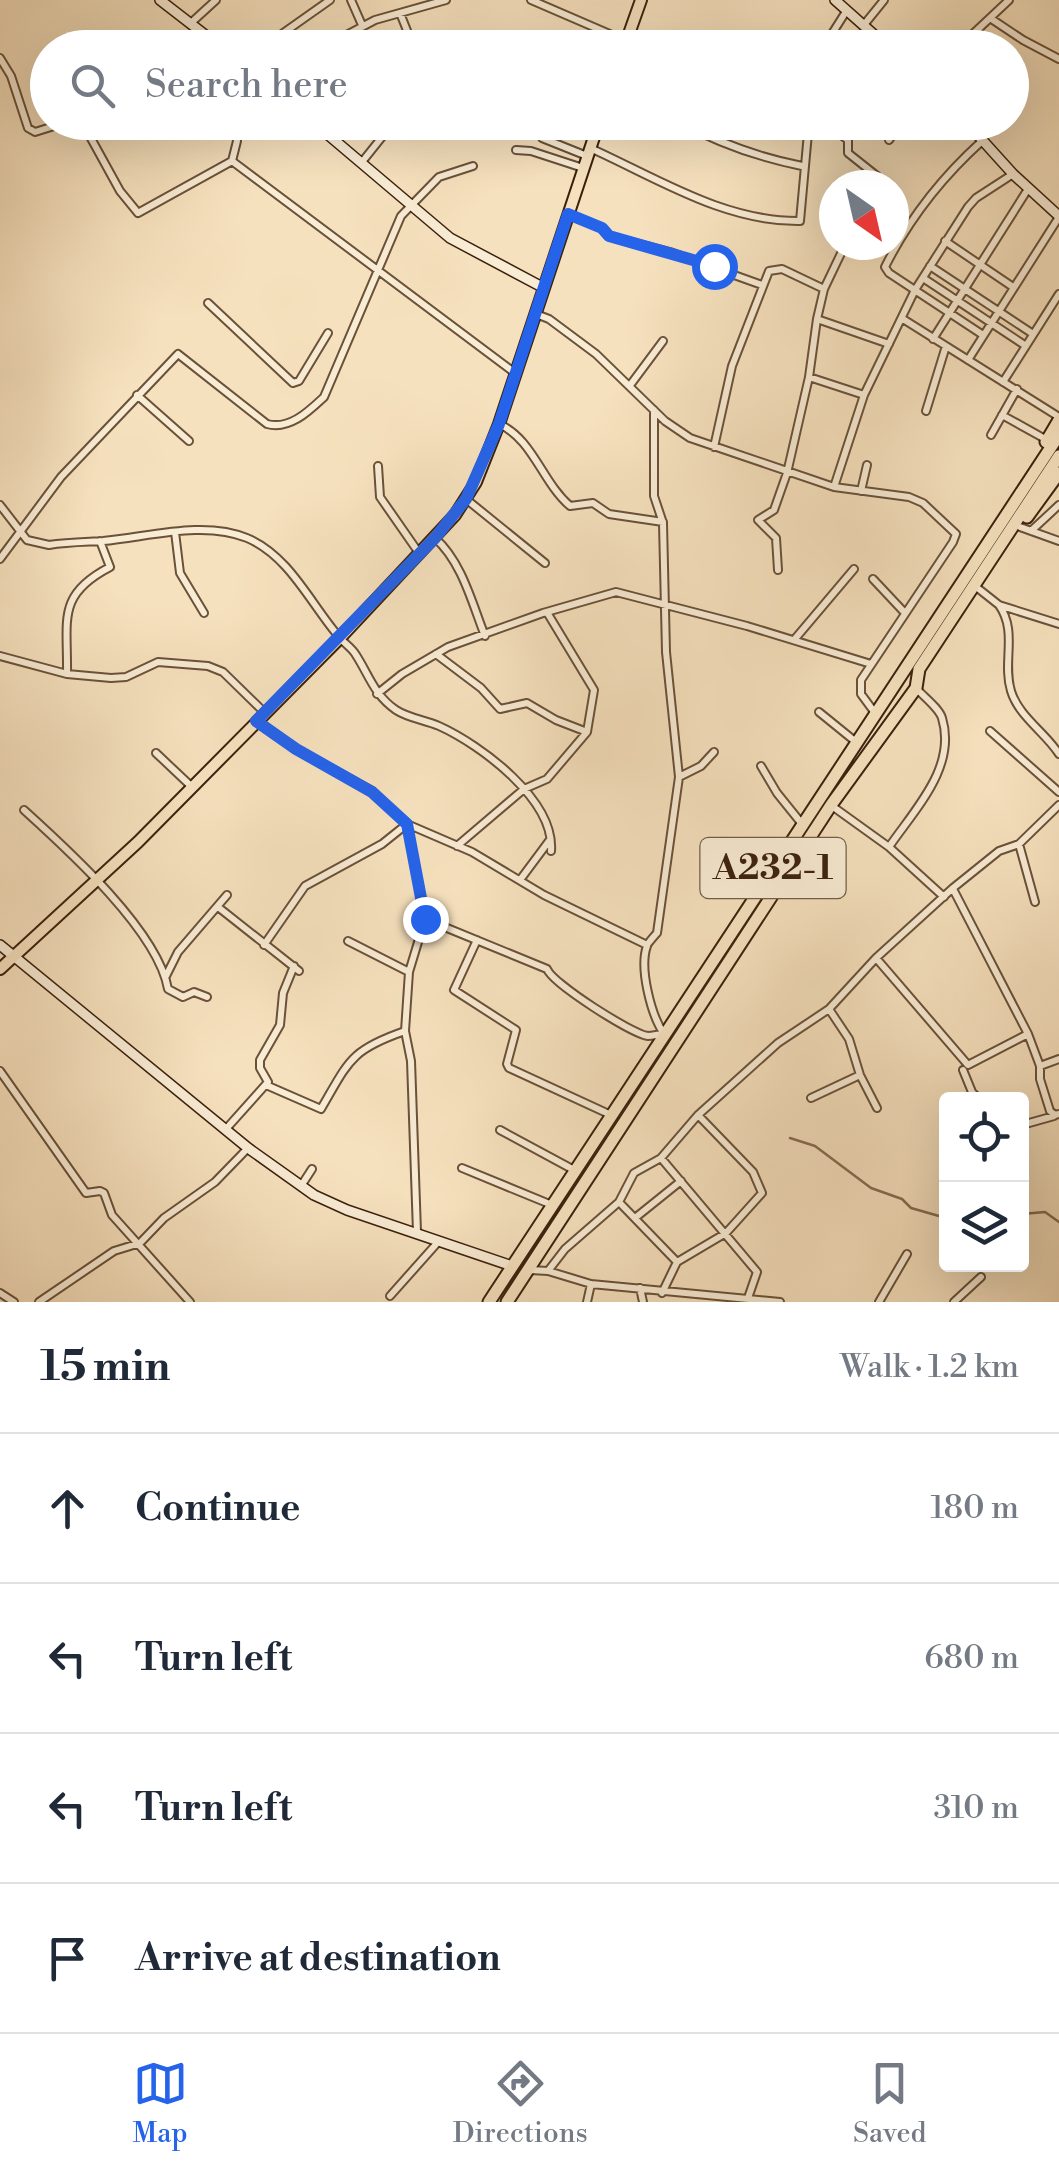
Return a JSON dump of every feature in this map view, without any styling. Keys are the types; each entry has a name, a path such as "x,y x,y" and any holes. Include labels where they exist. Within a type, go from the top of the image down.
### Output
{"highway":[{"path":"1053,438 1059,418"},
{"name":"A232-1","path":"506,1302 831,806 916,688 920,669 1053,438"},
{"name":"A232-1","path":"489,1302 856,742 1059,456"},
{"path":"968,588 1025,529 1059,473"}],"main road":[{"path":"160,0 201,30"},
{"path":"630,30 641,0"},
{"path":"835,0 868,30"},
{"path":"336,140 450,238 544,288"},
{"path":"0,970 97,882 340,638 435,538 466,499 499,424 593,140"},
{"path":"982,140 1059,217"},
{"path":"0,945 300,1187 346,1210 512,1266"}],"street":[{"path":"192,22 216,0"},
{"path":"288,30 330,0"},
{"path":"351,0 362,26"},
{"path":"530,0 595,30"},
{"path":"863,26 884,0"},
{"path":"977,30 1010,0"},
{"path":"355,30 440,1"},
{"path":"834,30 847,10"},
{"path":"400,13 407,30"},
{"path":"990,18 1007,30"},
{"path":"1029,44 1059,59"},
{"path":"0,58 12,76 30,129"},
{"path":"92,140 120,191 138,214 232,161 237,140"},
{"path":"362,162 380,140"},
{"path":"549,140 589,152 693,198 794,222 802,218 806,140"},
{"path":"714,140 759,158 802,166"},
{"path":"848,140 848,152 870,170"},
{"path":"982,140 915,213 885,267 983,335"},
{"path":"516,150 531,151 584,169"},
{"path":"232,161 516,374"},
{"path":"0,559 61,477 178,354 267,424 277,426 303,416 324,397 408,205 440,177 472,166"},
{"path":"834,487 864,395 915,290 976,198 1013,174"},
{"path":"933,338 1028,189"},
{"path":"568,214 602,228 609,236 685,256 762,285"},
{"path":"968,360 1059,217"},
{"path":"945,242 1013,288"},
{"path":"778,570 776,538 758,520 774,510 787,473 810,377 824,289 838,260"},
{"path":"930,266 1033,334"},
{"path":"714,447 732,366 768,271 774,268 824,289"},
{"path":"923,278 1026,346"},
{"path":"1003,382 1059,294"},
{"path":"208,302 293,383 299,382 328,333"},
{"path":"536,314 572,335 690,438 834,487 900,494 923,503 956,534 859,688 875,714"},
{"path":"817,319 889,344"},
{"path":"903,319 1059,418"},
{"path":"631,385 663,341"},
{"path":"926,411 946,346"},
{"path":"810,377 864,395"},
{"path":"991,435 1016,389"},
{"path":"137,395 189,441"},
{"path":"425,919 547,969 548,975 576,997 645,1036 664,1034 654,1017 646,981 646,945 657,932 679,777 663,603 664,522 654,496 654,410"},
{"path":"1002,415 1053,438"},
{"path":"499,424 520,436 550,485 570,506 597,504 610,514 664,522"},
{"path":"862,491 867,465"},
{"path":"378,466 380,497 420,554"},
{"path":"466,499 545,563"},
{"path":"0,505 27,540 49,544 175,532 243,536 264,547 355,652 377,694 398,711 441,727 470,745 536,800 552,837 551,851"},
{"path":"1025,529 1044,522 1059,505"},
{"path":"1025,529 1059,541"},
{"path":"175,532 180,573 204,613"},
{"path":"435,538 462,577 484,636"},
{"path":"67,674 69,602 85,580 110,568 100,541"},
{"path":"794,640 854,569"},
{"path":"873,578 904,612"},
{"path":"968,588 999,605 1059,624"},
{"path":"377,694 448,647 616,592 871,664"},
{"path":"999,605 1008,617 1010,688 1018,708 1059,754"},
{"path":"458,846 524,789 547,778 587,732 594,690 548,614"},
{"path":"436,654 481,688 500,710 527,703 587,732"},
{"path":"0,656 67,674 110,678 126,676 158,662 208,666 223,672 261,717 296,749 372,792 407,824 458,846 646,945"},
{"path":"890,847 942,768 946,751 942,715 916,688"},
{"path":"818,712 856,742"},
{"path":"990,731 1059,792"},
{"path":"679,777 701,766 714,752"},
{"path":"156,754 192,787"},
{"path":"762,766 776,793 802,824"},
{"path":"548,1271 566,1249 619,1202 634,1173 661,1158 698,1115 794,1030 828,1010 876,958 953,888 999,851 1019,844 1059,804"},
{"path":"831,806 890,847 944,897"},
{"path":"24,810 87,868 145,939 171,992 186,997 194,992 207,998"},
{"path":"407,824 425,919 409,972 405,1031 411,1062 417,1232"},
{"path":"264,945 304,886 382,844 407,824"},
{"path":"520,880 552,837"},
{"path":"1019,844 1035,902"},
{"path":"953,888 1028,1034 1050,1110 1057,1115"},
{"path":"166,976 178,952 228,895"},
{"path":"218,907 297,969 283,993 280,1025 260,1060 266,1085"},
{"path":"635,940 657,932"},
{"path":"477,940 454,990 516,1030 509,1068 611,1115"},
{"path":"348,941 409,972"},
{"path":"876,958 968,1066 1028,1034"},
{"path":"828,1010 849,1039 860,1075 877,1108"},
{"path":"266,1085 321,1109 342,1070 362,1049 405,1031"},
{"path":"1040,1066 1059,1059"},
{"path":"962,1070 972,1092"},
{"path":"0,1071 86,1193 104,1193 112,1215 137,1244 140,1242"},
{"path":"812,1098 860,1075"},
{"path":"226,1129 266,1085"},
{"path":"662,1293 676,1262 726,1233 762,1193 753,1172 698,1115"},
{"path":"1029,1122 1057,1115"},
{"path":"500,1130 574,1170"},
{"path":"39,1302 114,1252 140,1242 164,1218 215,1182 248,1148"},
{"path":"661,1158 757,1272 748,1298"},
{"path":"462,1168 552,1204"},
{"path":"300,1187 312,1169"},
{"path":"635,1218 681,1181"},
{"path":"619,1202 676,1262"},
{"path":"390,1296 423,1264 440,1240"},
{"path":"140,1242 190,1302"},
{"path":"880,1302 906,1254"},
{"path":"528,1270 548,1271 591,1284 780,1302"},
{"path":"954,1302 981,1277"},
{"path":"587,1302 591,1284"},
{"path":"640,1288 642,1302"},
{"path":"0,1293 14,1302"}],"waterway":[{"path":"790,1138 815,1146 871,1188 902,1199 911,1208 939,1216"},
{"path":"1029,1213 1045,1212 1059,1222"}],"route":[{"path":"425,919 407,824 372,792 256,721 420,554 466,499 499,424 568,214 602,228 609,236 714,266"}]}
